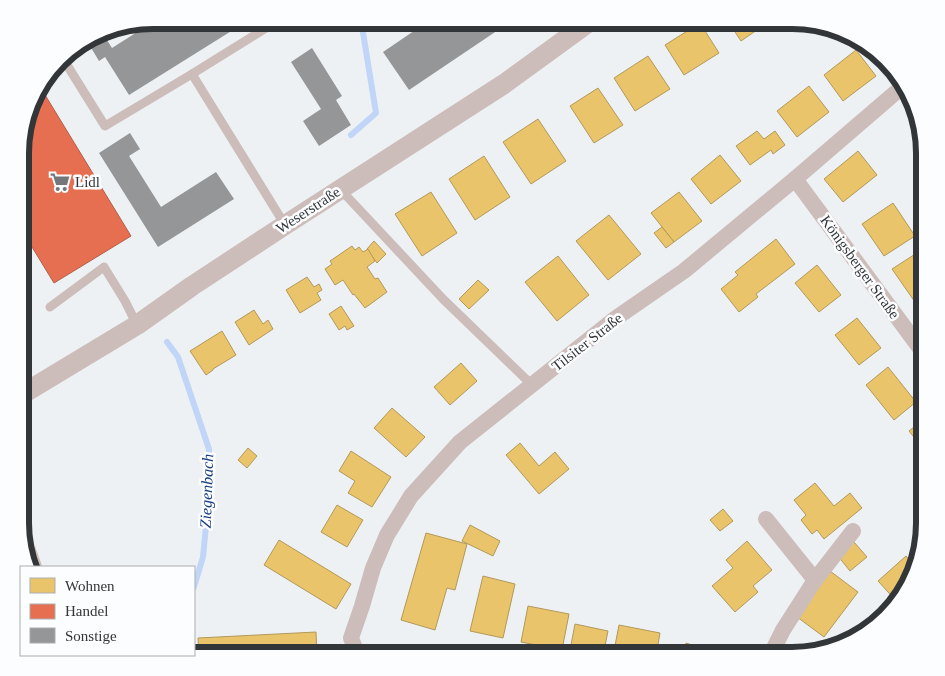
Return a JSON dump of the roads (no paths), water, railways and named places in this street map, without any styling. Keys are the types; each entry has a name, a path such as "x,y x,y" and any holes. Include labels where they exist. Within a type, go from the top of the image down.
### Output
{"street":[{"name":"Weserstraße","path":"29,390 137,325 285,224 504,84 580,29"},
{"name":"Tilsiter Straße","path":"354,647 351,638 373,568 386,535 411,496 460,442 616,318 684,270 899,90"},
{"name":"Königsberger Straße","path":"795,179 916,343"},
{"path":"766,519 815,580"},
{"path":"774,647 783,630 815,580 853,531"}],"lane":[{"path":"66,64 105,126 264,29"},
{"path":"192,74 285,224"},
{"path":"340,189 443,299 532,385"},
{"path":"50,307 104,267 137,325"}],"waterway":[{"name":"Ziegenbach","path":"351,135 376,113 362,29"},
{"name":"Ziegenbach","path":"167,342 178,357 209,449 209,495 203,557 195,584"}],"place":[{"name":"Lidl","path":"60,182"}]}
